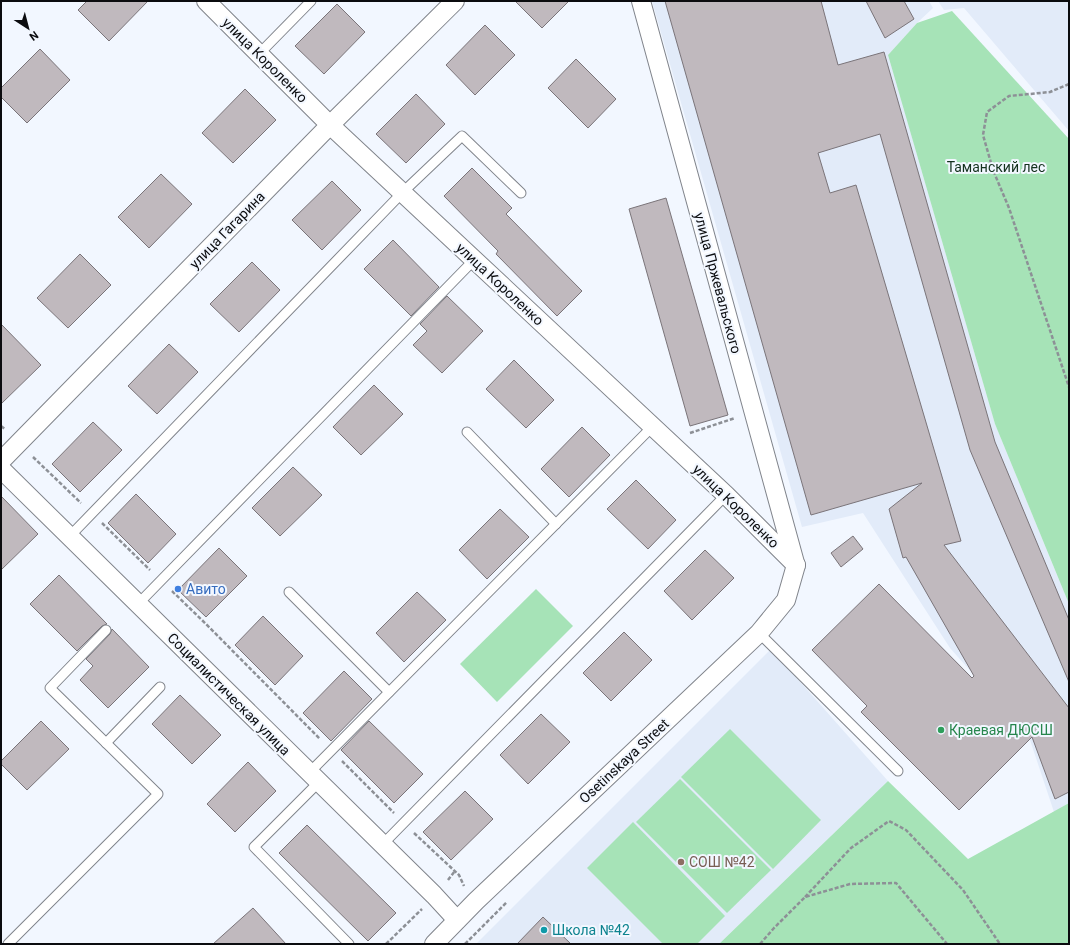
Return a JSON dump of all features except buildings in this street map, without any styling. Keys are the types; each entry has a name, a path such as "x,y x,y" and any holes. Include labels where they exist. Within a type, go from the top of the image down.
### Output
{"street":[{"name":"улица Короленко","path":"206,1 330,125 653,426 726,495 796,565"},
{"name":"улица Гагарина","path":"1,461 330,125 455,1"},
{"name":"улица Пржевальского","path":"641,1 796,565"},
{"name":"Социалистическая улица","path":"1,469 457,920"},
{"name":"Osetinskaya Street","path":"434,944 476,901 759,633 786,600 796,565"}],"lane":[{"path":"259,54 311,1"},
{"path":"70,536 402,193 462,136 521,193"},
{"path":"138,604 474,260"},
{"path":"349,944 254,847 314,778 331,751 653,426"},
{"path":"466,432 556,524"},
{"path":"382,845 726,495"},
{"path":"289,592 389,692"},
{"path":"8,944 158,794 50,688 106,630"},
{"path":"759,633 898,771"},
{"path":"106,743 160,687"}],"path":[{"path":"1069,84 1050,92 1009,96 987,112 983,136 993,170 1009,208 1069,387"},
{"path":"1,426 206,624 331,751 459,875 466,891 492,917"},
{"path":"760,944 851,848 890,821 906,830 963,890 1000,944"},
{"path":"805,897 850,884 896,883 947,944"},
{"path":"386,944 423,907"}],"shaded area":[{"path":"652,1 929,1 933,8 888,55 995,424 1069,604 1069,803 1054,812 1029,737 950,648 863,513 802,527"},
{"path":"938,1 1069,1 1069,131 964,8 944,10"},
{"name":"СОШ №42","path":"771,649 888,781 719,944 476,944"}],"green space":[{"name":"Таманский лес","path":"952,11 1069,139 1069,604 995,424 888,55 917,23"},
{"path":"536,589 573,626 497,702 460,664"},
{"path":"730,729 821,820 773,869 681,777"},
{"path":"680,779 771,870 727,913 636,822"},
{"path":"888,781 968,859 1069,803 1069,944 719,944"},
{"path":"633,822 725,916 697,944 663,944 587,868"}],"place":[{"name":"Авито","path":"178,589"},
{"name":"Краевая ДЮСШ","path":"941,730"},
{"name":"СОШ №42","path":"681,862"},
{"name":"Школа №42","path":"544,930"}]}
